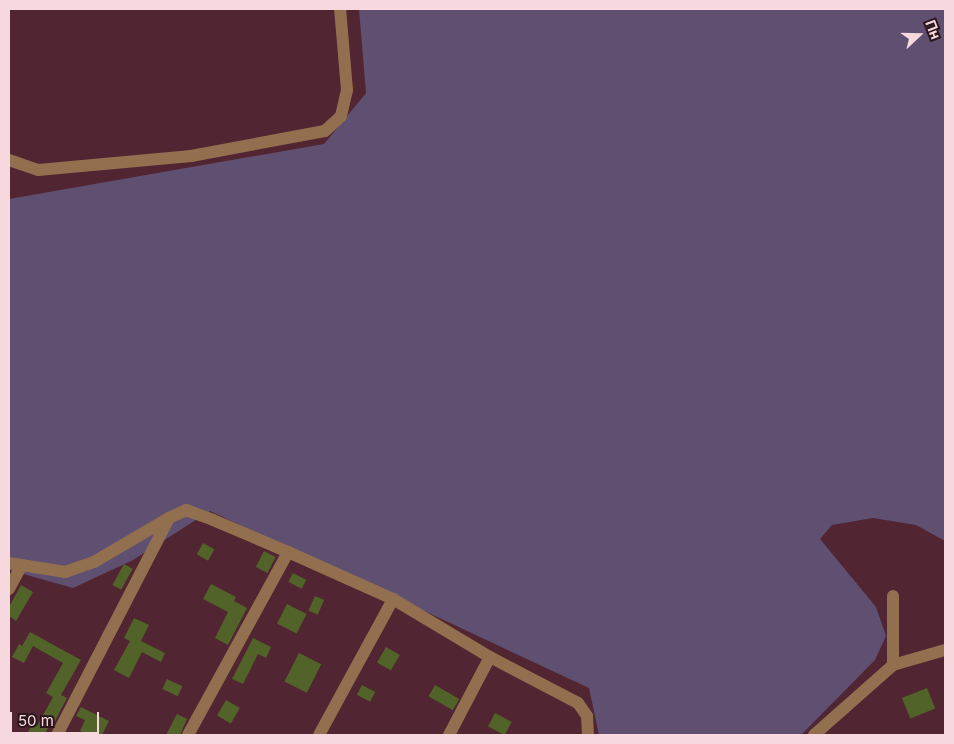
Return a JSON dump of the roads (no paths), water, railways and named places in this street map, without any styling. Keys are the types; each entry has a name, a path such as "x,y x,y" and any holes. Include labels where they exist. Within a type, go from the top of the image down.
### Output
{"street":[{"path":"9,160 38,170 191,156 324,132 341,116 347,90 340,9"},
{"path":"9,563 65,572 94,562 168,518 186,510 288,552 393,599 490,657 578,703 588,716 588,735"},
{"path":"57,735 168,518"},
{"path":"188,735 288,552"},
{"path":"9,588 22,565"},
{"path":"893,596 894,665"},
{"path":"319,735 393,599"},
{"path":"814,735 894,665 945,650"},
{"path":"449,735 490,657"}]}
